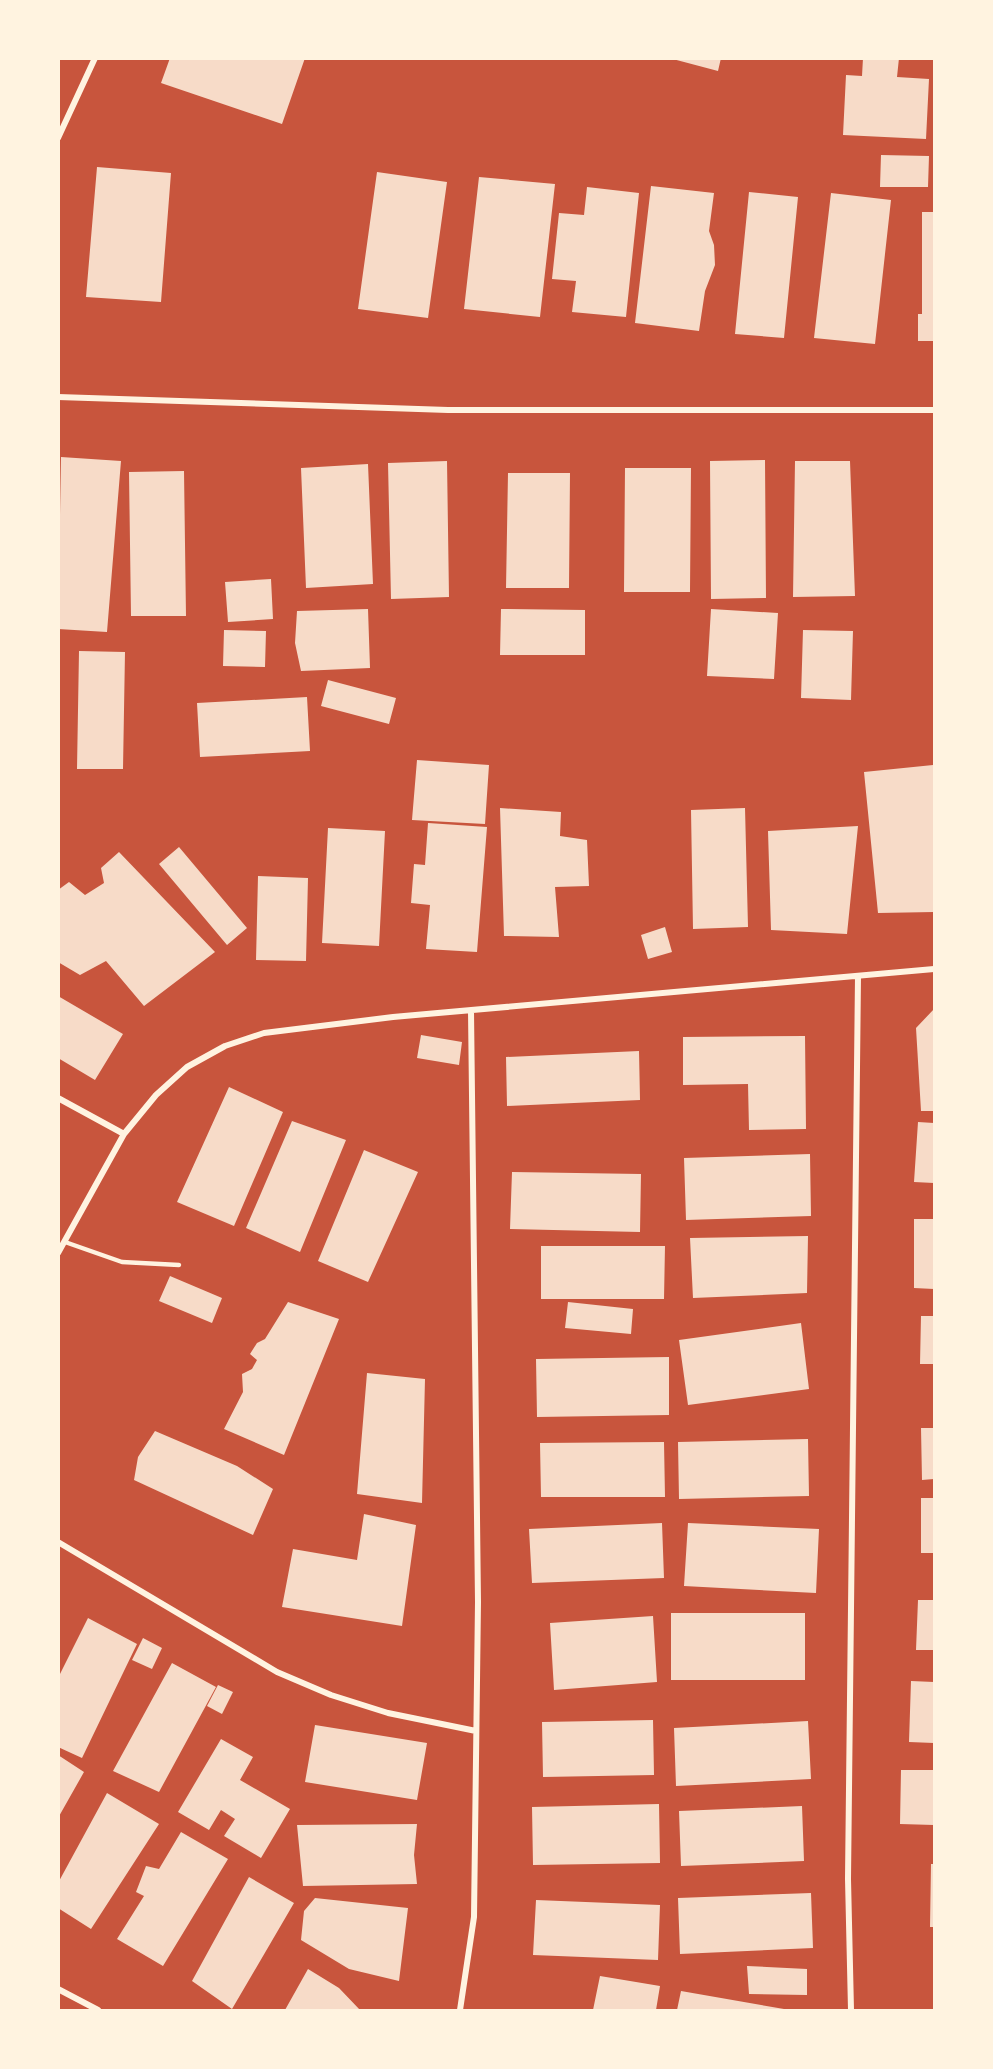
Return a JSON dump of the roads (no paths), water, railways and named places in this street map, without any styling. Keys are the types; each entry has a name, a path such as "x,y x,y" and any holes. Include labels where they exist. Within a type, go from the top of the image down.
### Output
{"street":[{"path":"58,138 95,58"},
{"path":"58,397 448,410 934,410"},
{"path":"58,1253 124,1134 156,1095 187,1067 235,1043 264,1033 299,1027 934,969"},
{"path":"851,2010 848,1879 858,977"},
{"path":"459,2010 474,1917 478,1602 471,1011"},
{"path":"58,1098 124,1134"},
{"path":"58,1542 277,1672 331,1695 388,1713 476,1731"},
{"path":"58,1989 98,2010"}],"lane":[{"path":"65,1242 122,1262 179,1265"}]}
